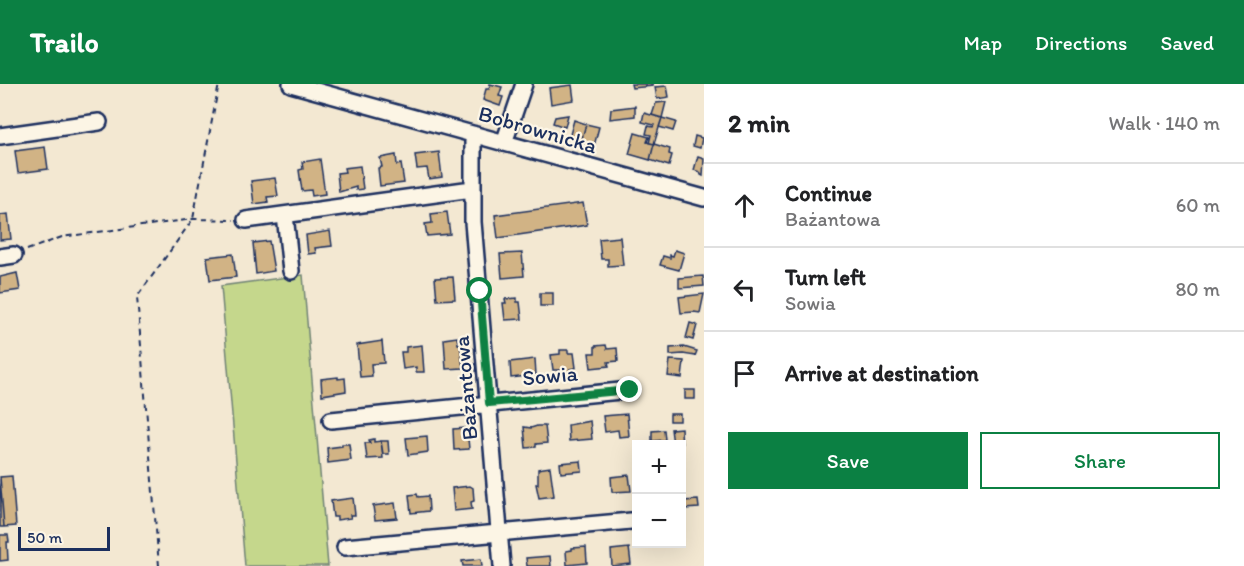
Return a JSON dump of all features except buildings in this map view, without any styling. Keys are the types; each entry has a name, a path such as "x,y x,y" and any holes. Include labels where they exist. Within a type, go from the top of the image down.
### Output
{"street":[{"name":"Bobrownicka","path":"291,84 704,198"},
{"path":"504,143 524,84"},
{"path":"0,136 99,122"},
{"name":"Bażantowa","path":"473,134 472,189 502,566"},
{"path":"246,220 472,189"},
{"path":"285,215 291,271"},
{"name":"Sowia","path":"331,420 630,390"},
{"path":"345,547 632,521"}],"path":[{"path":"159,566 137,297 193,219 219,84"},
{"path":"7,256 62,237 193,219 246,220"}],"green space":[{"path":"303,275 328,566 245,566 221,286"}],"route":[{"path":"480,291 489,403 630,390"}]}
